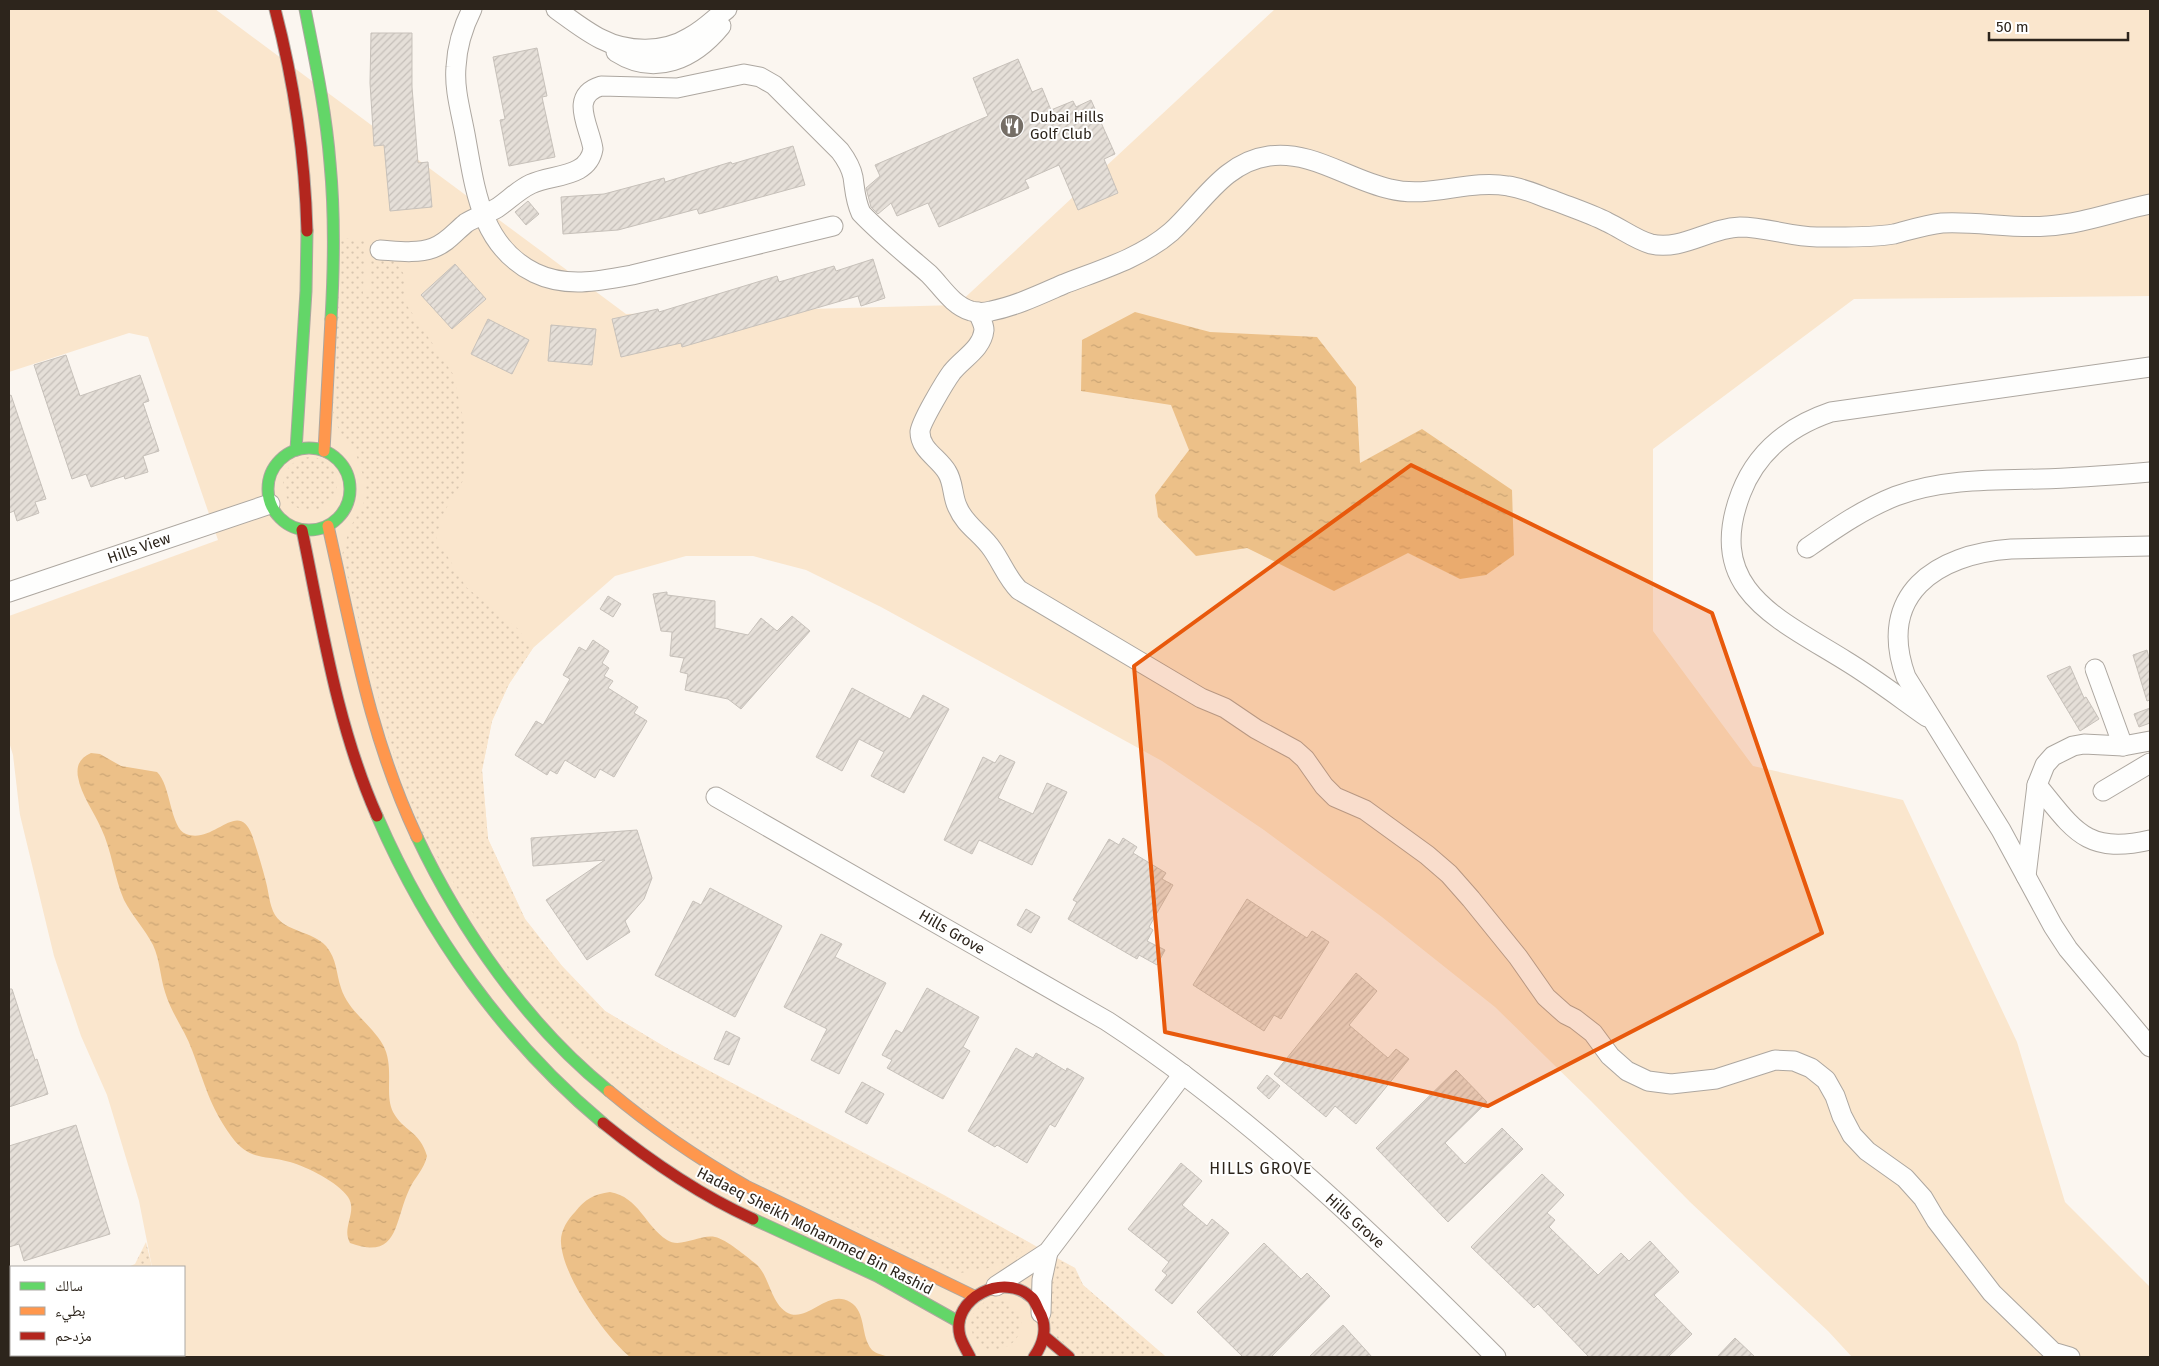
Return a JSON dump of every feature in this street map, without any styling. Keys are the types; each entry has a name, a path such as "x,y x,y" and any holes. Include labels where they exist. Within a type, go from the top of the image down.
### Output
{"street":[{"path":"275,9 297,101 306,184 308,268 296,450"},
{"path":"305,9 323,103 332,184 333,225 327,420 324,451"},
{"path":"472,9 464,24 458,45 456,89 476,197 482,215 501,246 517,262 536,273 557,280 579,283 632,275 833,226"},
{"path":"556,9 600,39 609,48 630,59 655,64 670,62 690,55 718,30 734,9"},
{"path":"600,39 633,48 667,46 693,36 727,9"},
{"path":"670,62 677,88"},
{"path":"380,250 413,252 434,248 450,238 464,224 497,208 514,194 531,184 577,170 588,163 593,149 583,107 586,95 596,88 601,86 677,88 744,74 760,77 774,85 840,151 848,162 853,176 856,202 861,213 929,275 954,302 964,308 978,312 989,312 1026,300 1142,251 1172,231 1208,192 1228,174 1246,163 1271,156 1284,156 1318,162 1370,183 1407,192 1438,192 1480,184 1508,186 1595,216 1639,239 1664,245 1677,244 1724,229 1740,227 1814,237 1894,234 1938,224 1960,222 2028,227 2052,226 2074,223 2150,204"},
{"path":"978,312 984,328 983,337 972,352 951,373 925,416 920,432 926,448 948,473 956,506 961,515 993,549 1010,582 1018,590 1201,698 1233,713 1256,729 1295,750 1305,759 1324,786 1335,797 1365,810 1380,820 1449,874 1518,957 1546,997 1565,1014 1594,1033 1610,1056 1627,1071 1648,1081 1671,1084 1716,1079 1775,1060 1794,1061 1811,1068 1826,1080 1852,1135 1867,1151 1905,1178 1923,1198 1936,1220 1992,1293 2053,1352 2070,1357"},
{"path":"1932,721 1865,674 1774,617 1758,603 1744,585 1733,558 1730,530 1744,484 1754,467 1766,452 1796,427 1831,412 2150,367"},
{"path":"306,448 324,451 341,463 348,477 350,492 344,512 328,526 311,531 302,530 282,522 270,504 268,485 274,467 280,460 296,450 306,448"},
{"path":"1807,548 1851,518 1874,506 1922,489 1973,481 2085,477 2150,472"},
{"name":"Hills View","path":"9,592 270,504"},
{"name":"Hadaeq Sheikh Mohammed Bin Rashid","path":"328,526 368,703 380,746 401,803 440,884 468,931 499,976 533,1018 570,1058 610,1094 644,1121 701,1160 770,1198 974,1296"},
{"name":"Hadaeq Sheikh Mohammed Bin Rashid","path":"302,530 339,703 370,799 389,846 419,902 497,1015 551,1076 580,1104 630,1145 682,1182 740,1213 884,1279 959,1322"},
{"path":"2150,546 1994,550 1962,558 1930,576 1916,587 1905,602 1899,615 1898,630 1900,661 1906,677 1979,794 2053,926 2068,949 2150,1046"},
{"path":"2096,668 2123,746"},
{"path":"2026,876 2037,785 2045,765 2062,750 2084,744 2123,746 2150,741"},
{"path":"2104,791 2150,764"},
{"path":"2037,785 2069,824 2080,834 2092,840 2105,844 2119,845 2150,840"},
{"name":"Hills Grove","path":"716,797 1107,1020 1183,1074 1248,1127 1361,1226 1496,1357"},
{"path":"970,1357 961,1342 959,1322 964,1308 974,1296 984,1289 996,1286 1048,1252 1183,1074"},
{"path":"1042,1314 1042,1280 1048,1252"},
{"path":"996,1286 1012,1287 1027,1294 1038,1306 1044,1321 1044,1336 1034,1357"},
{"path":"1044,1336 1069,1357"}],"highlighted area":[{"path":"1411,465 1712,613 1822,933 1488,1106 1165,1032 1134,666"}],"shaded area":[{"path":"9,9 215,9 626,314 957,305 1275,9 2150,9 2150,296 1854,299 1653,449 1653,631 1753,766 1903,800 2017,1042 2065,1202 2150,1287 2150,1357 1852,1357 1828,1331 1690,1202 1495,1007 1382,917 1264,830 1162,761 881,607 806,570 753,556 686,556 615,576 533,648 509,684 492,721 482,770 488,839 525,919 562,966 605,1011 670,1050 944,1195 1075,1268 1083,1285 1166,1357 189,1357 185,1350 185,1266 152,1266 139,1201 107,1095 81,1036 54,956 20,815 13,755 9,742 9,616 218,540 148,337 129,333 9,372"},
{"path":"338,238 365,240 363,297 371,296 370,249 391,256 406,277 406,304 453,374 465,426 464,479 444,512 436,537 466,587 518,629 533,648 509,684 492,721 482,770 488,839 525,919 562,966 605,1011 670,1050 1030,1243 1014,1260 986,1269 960,1273 936,1265 742,1172 629,1095 519,986 421,831 390,743 342,555 349,530 364,502 364,478 355,451 340,432 333,415"},
{"path":"310,457 320,459 329,465 335,474 337,484 335,494 329,503 320,509 310,511 300,509 291,503 285,494 283,484 285,474 291,465 300,459"},
{"path":"146,1242 152,1266 130,1266 135,1264"},
{"path":"1048,1255 1075,1268 1083,1285 1166,1357 1083,1357 1057,1338 1049,1319"},
{"path":"10,1278 10,1356 18,1356 9,1357"},
{"path":"1003,1299 1015,1307 1020,1317 1021,1327 1018,1337 1000,1349 988,1349 975,1344 969,1318 986,1300"},
{"path":"185,1350 189,1357 121,1356 185,1356"}],"water":[{"path":"1135,312 1210,332 1317,337 1356,387 1360,463 1422,429 1512,490 1514,555 1486,575 1460,579 1408,553 1334,591 1247,548 1196,556 1158,517 1155,495 1189,450 1171,405 1081,391 1082,340"},
{"path":"91,753 100,754 121,766 157,772 162,778 177,824 186,834 196,836 206,834 232,821 240,821 246,825 256,846 270,903 275,915 286,925 314,937 330,951 344,996 354,1011 373,1031 387,1053 389,1097 393,1112 420,1141 427,1156 424,1166 409,1190 397,1226 386,1243 378,1247 366,1247 350,1243 347,1231 351,1214 351,1203 343,1191 330,1181 305,1167 251,1154 231,1136 217,1114 189,1043 168,1000 153,945 124,900 105,837 82,790 78,777 78,765 84,757"},
{"path":"610,1192 628,1200 659,1234 667,1240 678,1243 703,1237 720,1238 761,1269 777,1302 786,1312 794,1315 802,1314 833,1299 842,1299 850,1302 859,1312 868,1344 872,1350 889,1357 630,1357 609,1335 587,1305 569,1272 561,1243 565,1226 579,1207 590,1198"}],"building":[{"path":"371,33 412,33 412,87 418,163 428,162 432,207 390,211 384,145 374,146 370,83"},
{"path":"537,48 547,96 542,97 555,157 509,166 500,120 505,119 493,57"},
{"path":"1018,59 1032,92 1042,88 1051,110 1073,101 1076,107 1091,100 1115,154 1104,159 1118,193 1078,210 1059,165 1025,180 1029,188 939,227 928,203 897,216 891,203 878,214 871,207 866,188 880,176 875,165 988,116 973,78"},
{"path":"793,146 805,185 699,214 697,209 618,230 563,234 561,197 604,194 664,178 665,182"},
{"path":"528,201 539,214 526,225 515,212"},
{"path":"873,259 885,298 861,306 858,296 682,347 681,343 621,357 612,319 658,309 659,312 777,276 779,282 834,266 836,271"},
{"path":"455,264 486,299 452,329 421,295"},
{"path":"488,319 529,340 512,374 471,354"},
{"path":"551,325 596,329 592,365 548,361"},
{"path":"66,355 80,396 140,375 149,401 143,403 159,451 143,456 148,472 125,479 124,476 91,487 86,474 72,479 34,365"},
{"path":"11,395 46,499 35,502 39,513 17,521 14,511 9,513 9,396"},
{"path":"667,592 667,595 715,601 715,628 748,635 761,618 777,631 792,616 810,631 741,709 728,699 685,690 688,674 680,672 684,658 670,656 672,632 661,631 653,594"},
{"path":"608,596 621,604 613,617 600,609"},
{"path":"593,640 609,651 602,663 609,668 604,676 613,681 608,688 638,707 634,713 647,721 614,777 600,769 595,778 565,760 557,774 550,770 547,775 515,755 536,721 543,725 570,679 563,675 579,647 586,651"},
{"path":"2147,650 2150,662 2150,700 2147,701 2133,655"},
{"path":"2070,666 2084,698 2086,697 2099,719 2080,731 2047,676"},
{"path":"852,688 910,719 923,695 949,709 904,793 871,776 884,752 859,739 842,771 816,757"},
{"path":"2150,708 2150,723 2139,727 2134,714"},
{"path":"1000,755 1015,762 998,798 1033,814 1047,783 1067,792 1032,865 979,840 972,854 944,840 983,757 995,763"},
{"path":"637,830 652,878 644,899 625,921 630,932 587,960 546,900 605,860 533,866 531,838"},
{"path":"1123,838 1137,847 1133,853 1166,873 1162,879 1173,885 1149,927 1153,930 1147,941 1165,950 1157,965 1139,955 1137,959 1068,919 1077,902 1073,900 1109,839 1119,845"},
{"path":"710,888 782,926 735,1017 655,975 693,901 701,905"},
{"path":"1247,899 1307,938 1312,931 1329,942 1281,1019 1274,1015 1264,1031 1193,985"},
{"path":"1026,909 1040,917 1031,933 1017,925"},
{"path":"821,934 842,944 835,957 886,983 839,1074 811,1060 827,1029 784,1007"},
{"path":"1356,973 1377,991 1349,1025 1388,1058 1396,1049 1409,1059 1356,1124 1335,1106 1326,1117 1274,1074"},
{"path":"927,988 979,1017 963,1047 970,1051 943,1099 887,1068 892,1060 882,1055 896,1030 902,1033"},
{"path":"9,989 12,989 48,1094 9,1107"},
{"path":"726,1031 740,1038 729,1065 714,1059"},
{"path":"1016,1048 1033,1058 1036,1053 1066,1071 1067,1068 1084,1078 1055,1127 1050,1124 1027,1163 997,1145 995,1147 968,1131"},
{"path":"1456,1070 1487,1102 1445,1143 1465,1164 1502,1128 1523,1149 1448,1222 1376,1148"},
{"path":"1267,1075 1280,1086 1269,1099 1257,1088"},
{"path":"862,1082 884,1094 867,1124 845,1112"},
{"path":"76,1125 110,1234 24,1261 19,1244 9,1247 9,1146"},
{"path":"1181,1163 1202,1181 1182,1205 1207,1226 1212,1219 1229,1233 1172,1304 1155,1290 1167,1275 1162,1271 1169,1262 1128,1229"},
{"path":"1542,1174 1564,1195 1547,1213 1555,1220 1549,1227 1598,1275 1621,1253 1629,1261 1650,1241 1679,1272 1654,1295 1692,1334 1668,1357 1589,1357 1538,1304 1534,1308 1471,1247"},
{"path":"1264,1243 1301,1279 1307,1273 1330,1296 1271,1357 1243,1357 1197,1312"},
{"path":"1343,1325 1372,1357 1309,1357"},
{"path":"1735,1338 1755,1357 1717,1357"}],"traffic: fast":[{"path":"305,9 323,105 330,163 334,241 331,319"},
{"path":"296,450 306,291 307,231"},
{"path":"301,448 317,448 332,455 343,466 350,481 350,489 347,505 338,518 317,530 301,530 286,523 275,512 268,497 268,481 275,466 286,455 301,448"},
{"path":"377,816 397,860 420,902 472,983 501,1021 533,1057 603,1123"},
{"path":"417,837 454,907 499,974 524,1007 551,1037 609,1091"},
{"path":"753,1219 877,1276 959,1322"}],"traffic: slow":[{"path":"324,451 331,319"},
{"path":"328,526 354,645 374,723 400,799 417,837"},
{"path":"609,1091 675,1142 746,1186 974,1296"}],"traffic: jam":[{"path":"275,9 288,64 297,119 304,175 307,231"},
{"path":"302,530 341,711 351,747 377,816"},
{"path":"603,1123 675,1176 713,1199 753,1219"},
{"path":"970,1357 960,1336 959,1322 963,1310 971,1300 982,1293 995,1288 1008,1287 1021,1290 1032,1298 1042,1317 1044,1334 1034,1357"},
{"path":"1044,1336 1069,1357"}],"place":[{"name":"Dubai Hills Golf Club","path":"1012,126"}],"district":[{"name":"HILLS GROVE","path":"1261,1168"}]}
